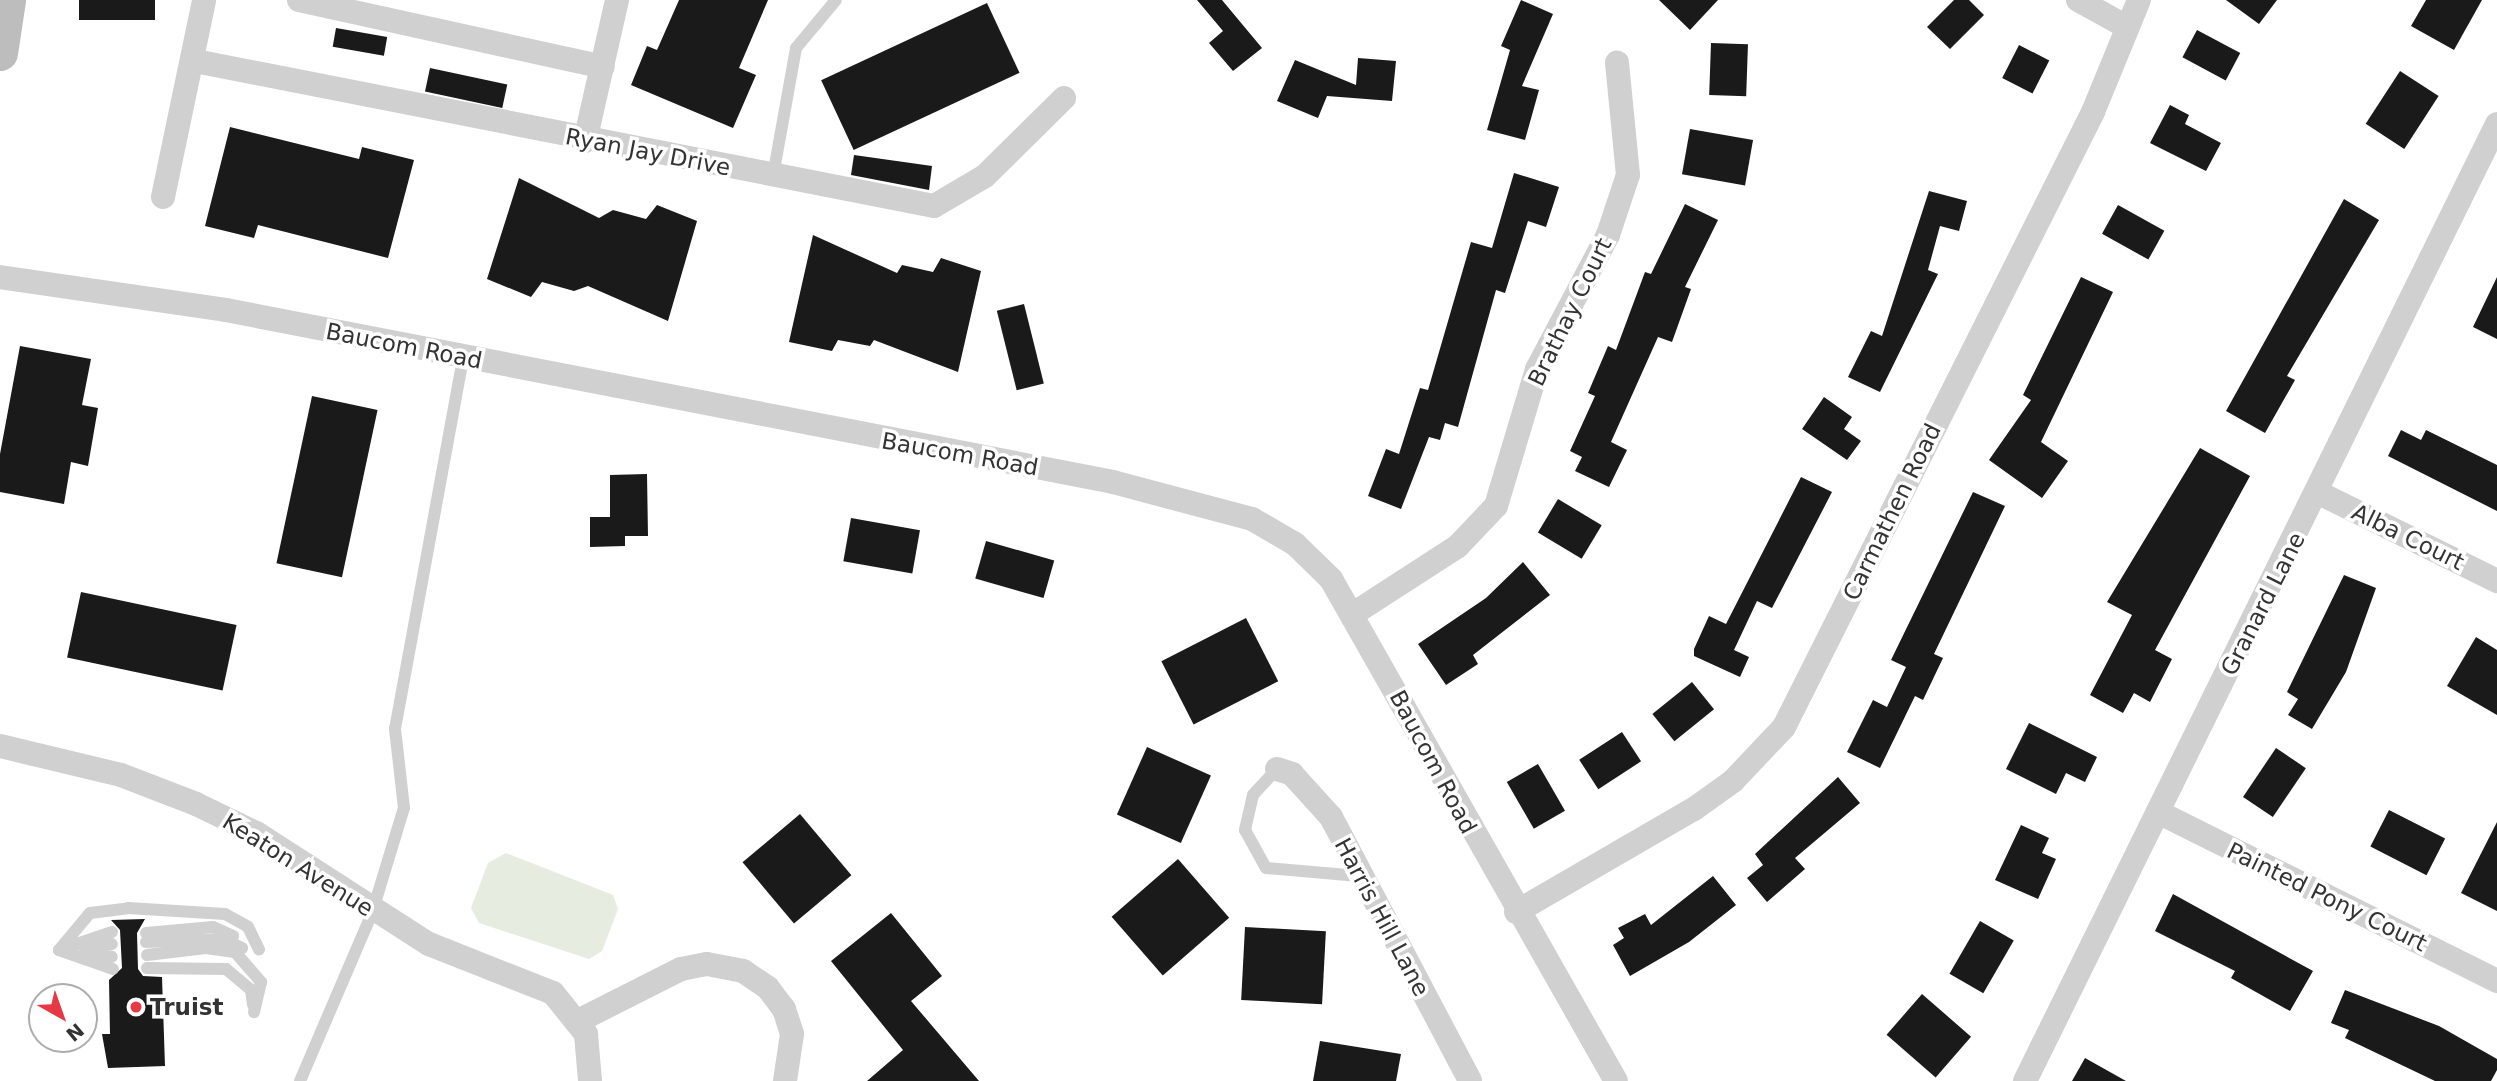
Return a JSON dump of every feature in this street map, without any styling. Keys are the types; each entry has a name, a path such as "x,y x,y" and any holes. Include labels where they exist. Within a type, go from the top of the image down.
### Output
{"main road":[{"path":"0,53 8,0"}],"street":[{"path":"163,197 195,61 204,0"},
{"path":"299,0 603,67"},
{"path":"585,141 617,0"},
{"path":"2078,0 2127,27"},
{"name":"Carmathen Road","path":"1516,912 1694,809 1733,781 1784,727 2092,112 2139,0"},
{"name":"Ryan Jay Drive","path":"195,61 585,141 934,206 985,176 1064,98"},
{"name":"Brathay Court","path":"1353,614 1458,546 1496,506 1537,369 1608,234 1628,175 1617,63"},
{"name":"Granard Lane","path":"2025,1081 2319,493 2497,124"},
{"name":"Baucom Road","path":"0,277 226,310 463,359 1113,482 1230,511 1312,557 1353,614 1516,912 1616,1081"},
{"name":"Alba Court","path":"2319,493 2497,581"},
{"name":"Keaton Avenue","path":"0,747 121,775 196,804 258,834 372,913 429,944 553,993 579,1020 591,1052 590,1081"},
{"name":"Harris Hill Lane","path":"1277,769 1312,792 1470,1081"},
{"name":"Painted Pony Court","path":"2158,813 2497,981"},
{"path":"579,1020 681,969 714,964 743,971 768,988 784,1009 792,1034 785,1081"}],"lane":[{"path":"773,176 796,48 836,0"},
{"path":"300,1081 372,913 404,808 395,729 463,359"},
{"path":"1277,769 1253,795 1245,830 1266,868 1359,876"},
{"path":"59,950 90,912 128,908 225,914 248,927 259,957 261,982 254,1012 251,990 226,969 147,949"},
{"path":"147,949 222,939 259,957"},
{"path":"147,949 220,948 247,960 261,982"},
{"path":"59,950 112,951 59,950"}],"shaded area":[{"path":"506,853 613,895 618,909 602,951 589,959 479,923 471,908 488,863"}],"building":[{"path":"79,0 155,0 155,20 79,20"},
{"path":"679,0 768,0 739,68 756,75 733,128 631,85 647,46 657,50"},
{"path":"1197,0 1222,0 1262,48 1233,71 1209,43 1223,31"},
{"path":"1521,0 1553,14 1522,86 1539,90 1525,140 1487,130 1510,50 1501,46"},
{"path":"1659,0 1718,0 1690,30"},
{"path":"1954,0 1969,0 1984,15 1950,49 1927,27"},
{"path":"2226,0 2277,0 2259,24"},
{"path":"2426,0 2482,0 2454,50 2411,26"},
{"path":"987,3 1020,73 854,150 821,80"},
{"path":"336,28 387,37 384,56 333,47"},
{"path":"2197,30 2240,53 2226,80 2182,57"},
{"path":"1711,43 1748,44 1746,96 1709,95"},
{"path":"2019,45 2049,60 2032,93 2002,78"},
{"path":"1358,58 1396,61 1392,101 1327,96 1318,118 1277,101 1295,60 1356,85"},
{"path":"430,68 507,84 502,108 425,91"},
{"path":"2400,71 2439,96 2404,149 2366,124"},
{"path":"2170,105 2189,115 2185,124 2221,143 2206,171 2150,143"},
{"path":"230,127 359,159 362,147 414,160 388,258 258,225 254,238 205,226"},
{"path":"1690,129 1753,140 1745,185 1682,174"},
{"path":"854,155 932,166 929,190 851,175"},
{"path":"1514,173 1559,187 1546,227 1528,221 1505,293 1496,290 1458,427 1445,423 1440,440 1429,437 1401,509 1368,496 1386,449 1399,454 1420,388 1428,390 1471,242 1492,248"},
{"path":"519,178 599,218 613,210 646,219 657,205 697,221 668,321 588,286 574,291 542,282 531,297 487,279"},
{"path":"1929,191 1967,201 1959,231 1940,226 1928,270 1938,274 1880,392 1848,377 1871,331 1882,336"},
{"path":"2344,199 2379,220 2287,376 2295,380 2265,433 2226,411"},
{"path":"1685,204 1718,220 1685,287 1691,289 1672,342 1658,337 1611,442 1627,450 1609,487 1575,471 1582,457 1570,451 1595,396 1588,393 1608,346 1616,350 1645,272 1651,274"},
{"path":"2118,205 2164,231 2148,260 2102,234"},
{"path":"813,235 897,273 902,265 933,272 941,258 981,271 958,372 874,340 870,346 838,340 832,351 789,342"},
{"path":"2081,277 2113,292 2041,442 2068,461 2042,498 1989,460 2031,400 2023,395"},
{"path":"2497,277 2497,339 2473,327"},
{"path":"1024,304 1044,384 1017,390 997,311"},
{"path":"20,346 91,359 82,405 98,408 88,466 71,462 64,504 0,492 0,454"},
{"path":"312,396 378,410 342,577 276,563"},
{"path":"1824,397 1852,417 1844,429 1861,441 1847,460 1802,429"},
{"path":"2401,430 2421,440 2426,430 2497,465 2497,511 2388,456"},
{"path":"2200,448 2250,476 2155,650 2172,659 2150,702 2134,693 2123,713 2090,695 2132,615 2107,602"},
{"path":"647,474 648,536 625,536 625,546 590,547 590,517 610,517 610,475"},
{"path":"1801,477 1832,492 1772,608 1757,601 1734,650 1749,657 1740,677 1694,656 1694,649 1709,616 1726,624"},
{"path":"1973,492 2005,506 1934,654 1943,658 1923,700 1915,696 1880,768 1847,752 1873,700 1887,707 1906,667 1891,660"},
{"path":"1558,499 1602,525 1582,559 1538,532"},
{"path":"851,518 920,530 912,573 843,561"},
{"path":"986,541 1054,561 1043,598 975,578"},
{"path":"1523,562 1550,595 1473,655 1478,664 1446,685 1418,644 1486,598"},
{"path":"2344,575 2376,588 2346,672 2312,729 2288,715 2298,699 2287,692"},
{"path":"81,592 237,625 223,691 67,658"},
{"path":"1246,618 1278,681 1194,724 1161,661"},
{"path":"2476,637 2497,650 2497,715 2447,686"},
{"path":"1692,682 1714,709 1674,741 1652,714"},
{"path":"2029,723 2097,757 2085,782 2066,773 2056,794 2006,769"},
{"path":"1622,732 1641,761 1598,789 1579,760"},
{"path":"1147,747 1211,775 1181,843 1117,815"},
{"path":"2276,748 2306,768 2273,817 2243,797"},
{"path":"1538,764 1565,811 1534,829 1507,782"},
{"path":"1838,777 1860,803 1795,858 1805,869 1767,902 1747,878 1763,865 1755,854"},
{"path":"2389,810 2445,839 2427,875 2370,847"},
{"path":"800,814 851,875 794,923 743,862"},
{"path":"2497,822 2497,911 2461,893"},
{"path":"2021,825 2049,838 2042,853 2056,859 2038,899 1995,880"},
{"path":"1178,859 1229,918 1163,976 1112,917"},
{"path":"1713,876 1736,905 1689,942 1630,976 1613,945 1624,938 1618,928 1645,914 1651,925"},
{"path":"2173,894 2313,971 2290,1011 2231,978 2235,971 2155,931"},
{"path":"891,913 942,976 911,1001 979,1081 867,1081 903,1050 831,961"},
{"name":"Truist","path":"145,919 137,933 138,969 143,976 162,977 165,1066 108,1068 102,1034 110,1034 109,980 122,968 120,930 111,920"},
{"path":"1980,921 2014,940 1983,993 1950,974"},
{"path":"1245,927 1326,931 1322,1004 1241,1000"},
{"path":"2345,990 2439,1026 2497,1059 2497,1070 2491,1081 2435,1081 2345,1038 2349,1030 2331,1023"},
{"path":"1922,994 1971,1037 1936,1077 1887,1035"},
{"path":"1320,1041 1401,1054 1396,1081 1313,1081"},
{"path":"2085,1058 2126,1081 2072,1081"}],"place":[{"name":"Truist","path":"136,1007"}]}
